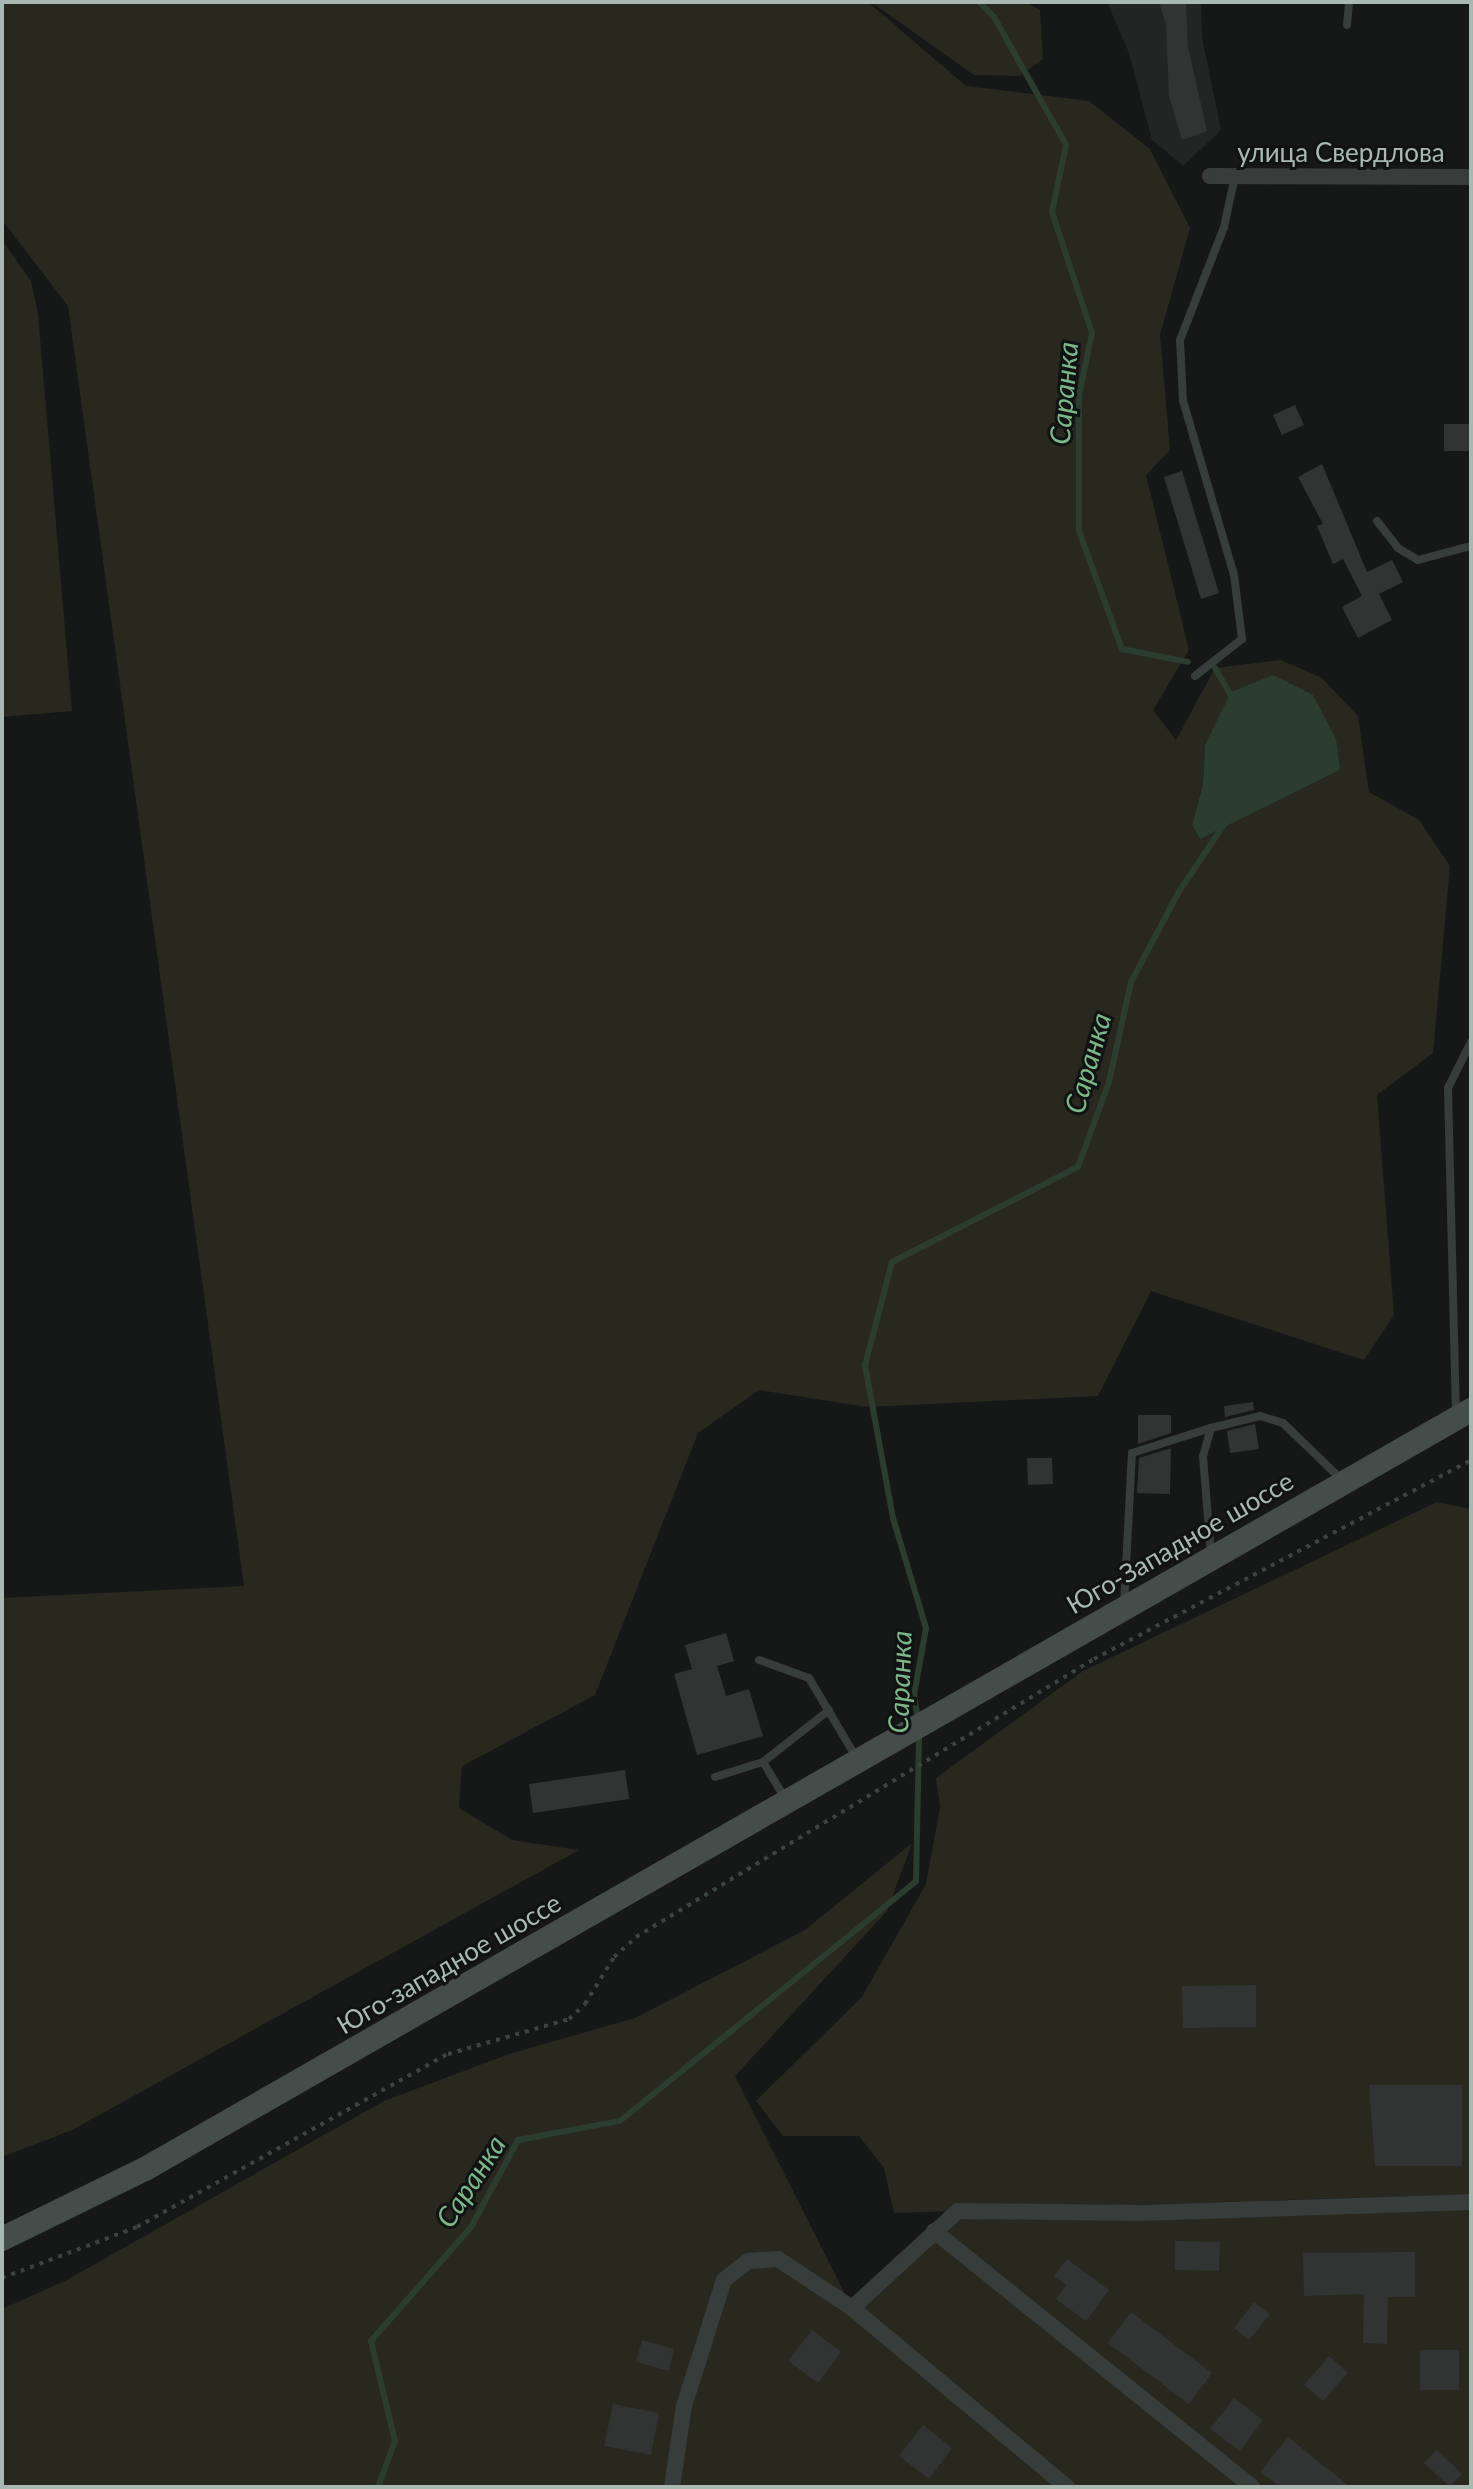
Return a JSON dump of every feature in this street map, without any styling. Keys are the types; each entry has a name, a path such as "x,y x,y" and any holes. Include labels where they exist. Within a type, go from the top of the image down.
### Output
{"main road":[{"name":"Юго-Западное шоссе","path":"919,1729 1211,1554 1463,1414"},
{"name":"Юго-западное шоссе","path":"2,2239 145,2169 919,1729"}],"street":[{"name":"улица Свердлова","path":"1210,176 1471,177"},
{"path":"852,2308 958,2211 1140,2213 1471,2202"},
{"path":"934,2231 1252,2487"},
{"path":"672,2487 684,2406 724,2280 748,2261 778,2259 852,2308 1067,2487"}],"lane":[{"path":"1347,25 1349,2"},
{"path":"1195,676 1242,639 1234,575 1183,401 1180,340 1224,227 1235,176"},
{"path":"1377,521 1398,548 1418,560 1471,546"},
{"path":"1463,1414 1448,1088 1471,1042"},
{"path":"1124,1607 1132,1453 1260,1416 1283,1423 1343,1482"},
{"path":"1211,1428 1203,1456 1211,1554"},
{"path":"759,1660 809,1678 860,1763"},
{"path":"715,1777 763,1762 829,1710"},
{"path":"763,1762 788,1804"}],"path":[{"path":"2,2278 137,2227 448,2054 569,2019 585,2004 614,1957 661,1921 1094,1659 1471,1460"}],"shaded area":[{"path":"2,2 868,2 966,86 1089,101 1150,149 1190,228 1160,335 1170,450 1146,475 1189,650 1153,710 1176,740 1215,668 1281,660 1322,678 1358,716 1369,792 1419,820 1450,866 1433,1053 1377,1095 1394,1315 1364,1360 1151,1291 1098,1396 867,1407 759,1390 698,1433 595,1695 462,1766 459,1808 512,1840 579,1850 72,2130 2,2157 2,1598 244,1586 68,306 2,220","holes":["1205,745 1340,770 1200,839 1192,825 1203,784"]},
{"path":"871,2 1026,2 1040,10 1043,59 1020,76 974,75"},
{"path":"1107,2 1201,2 1202,37 1221,130 1183,166 1152,140 1129,53"},
{"path":"2,240 31,281 38,314 72,711 2,717"},
{"path":"1273,675 1313,695 1336,739 1340,770 1200,839 1192,825 1203,784 1205,745 1231,692"},
{"path":"1437,1502 1471,1509 1471,2194 981,2210 1471,2202 1471,2487 2,2487 2,2309 65,2281 384,2101 509,2054 635,2018 805,1930 912,1843 887,1911 735,2076 852,2308 957,2211 894,2213 884,2168 859,2136 783,2136 756,2101 862,1997 926,1884 940,1807 936,1778 1083,1671"}],"building":[{"path":"1159,2 1186,2 1188,47 1207,131 1182,140 1169,96 1166,24"},
{"path":"1295,405 1304,425 1282,435 1273,415"},
{"path":"1444,424 1471,424 1471,451 1444,451"},
{"path":"1322,464 1367,572 1392,560 1403,582 1379,594 1392,620 1358,638 1342,607 1362,596 1343,559 1333,564 1317,526 1323,524 1298,477"},
{"path":"1182,471 1219,593 1201,599 1164,477"},
{"path":"1253,1402 1254,1410 1225,1417 1224,1406"},
{"path":"1138,1415 1171,1415 1171,1433 1138,1444"},
{"path":"1255,1424 1259,1449 1230,1453 1227,1431"},
{"path":"1171,1448 1170,1494 1137,1493 1139,1458"},
{"path":"1027,1458 1052,1458 1053,1484 1028,1485"},
{"path":"726,1633 734,1661 717,1666 726,1696 749,1689 763,1736 697,1755 674,1674 692,1669 685,1645"},
{"path":"625,1770 629,1799 533,1813 529,1784"},
{"path":"1256,1985 1256,2027 1183,2028 1182,1986"},
{"path":"1369,2085 1462,2085 1462,2166 1375,2166"},
{"path":"1175,2241 1220,2242 1219,2271 1175,2270"},
{"path":"1415,2252 1415,2297 1388,2297 1387,2344 1363,2343 1364,2294 1304,2296 1303,2253"},
{"path":"1067,2259 1109,2290 1086,2321 1056,2299 1066,2285 1054,2276"},
{"path":"1254,2302 1270,2314 1249,2340 1234,2328"},
{"path":"1131,2312 1212,2373 1189,2404 1108,2343"},
{"path":"812,2330 841,2352 818,2383 788,2361"},
{"path":"642,2340 674,2349 669,2371 636,2362"},
{"path":"1420,2350 1459,2350 1459,2390 1420,2390"},
{"path":"1329,2356 1348,2373 1323,2401 1304,2385"},
{"path":"1234,2398 1263,2420 1240,2451 1210,2429"},
{"path":"613,2404 659,2413 651,2455 604,2446"},
{"path":"923,2425 952,2448 929,2479 899,2456"},
{"path":"1288,2437 1350,2487 1280,2487 1260,2472"},
{"path":"1437,2450 1462,2474 1450,2487 1424,2463"}],"waterway":[{"name":"Саранка","path":"979,2 994,17 1066,145 1052,212 1092,333 1079,395 1079,531 1122,649 1188,662"},
{"name":"Саранка","path":"1215,668 1233,699"},
{"name":"Саранка","path":"918,1720 914,1695 926,1628 893,1518 865,1365 892,1262 1078,1167 1109,1082 1131,982 1180,890 1229,817"},
{"name":"Саранка","path":"378,2487 395,2441 371,2341 471,2227 518,2140 620,2121 916,1881 919,1732"}]}
